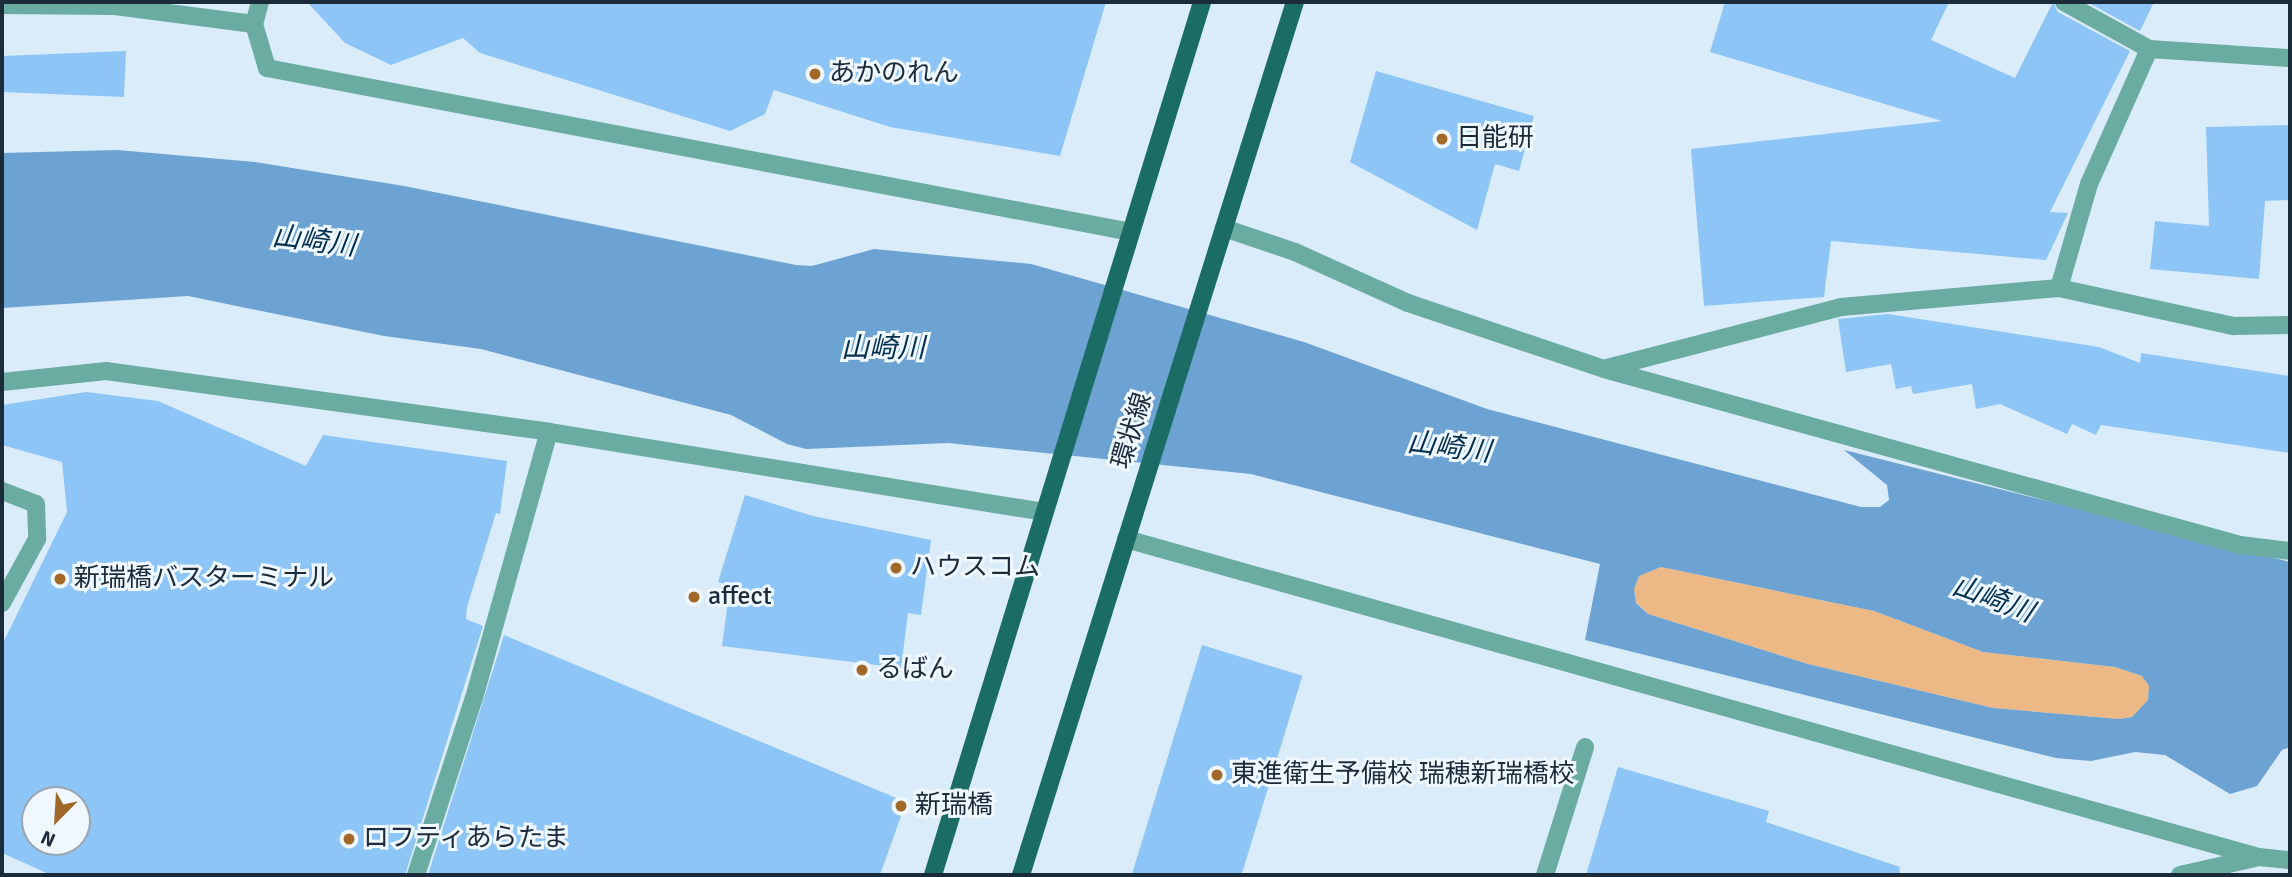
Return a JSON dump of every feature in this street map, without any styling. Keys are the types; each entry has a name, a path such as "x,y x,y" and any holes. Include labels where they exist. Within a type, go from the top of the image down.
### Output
{"main road":[{"path":"933,875 1202,2"},
{"name":"環状線","path":"1021,875 1295,2"}],"street":[{"path":"260,2 254,24 267,68 1131,232"},
{"path":"2064,2 2148,49 2290,58"},
{"path":"2,5 115,6 254,24"},
{"path":"2059,288 2089,184 2148,49"},
{"path":"1224,228 1295,252 1408,303 1604,369 2239,545 2290,551"},
{"path":"1604,369 1841,307 2059,288 2234,326 2290,325"},
{"path":"2,382 107,371 549,432 1044,512"},
{"path":"416,875 474,698 549,432"},
{"path":"2,491 36,504 37,539 2,603"},
{"path":"1126,539 2259,857 2290,860"},
{"path":"1545,875 1585,747"},
{"path":"2180,875 2259,857"}],"shaded area":[{"path":"1661,567 1874,611 1983,652 2115,667 2142,676 2149,686 2148,700 2132,717 2119,719 1993,708 1808,664 1648,614 1636,602 1634,589 1639,576"}],"water":[{"name":"山崎川","path":"117,150 255,162 404,186 796,265 812,266 874,249 1031,264 1304,342 1487,409 1861,507 1880,507 1889,500 1887,485 1844,450 2290,562 2290,747 2282,750 2257,786 2230,794 2165,755 2135,752 2091,761 2056,758 1585,640 1600,564 1251,474 948,443 806,449 787,444 731,415 481,349 384,336 188,296 2,308 2,153","holes":["1661,567 1874,611 1983,652 2115,667 2142,676 2149,686 2148,700 2132,717 2119,719 1993,708 1808,664 1648,614 1636,603 1634,589 1639,576"]}],"building":[{"name":"あかのれん","path":"307,2 1106,2 1060,156 890,127 774,90 765,114 730,131 480,53 463,38 391,65 345,43"},
{"path":"1725,2 1949,2 1931,40 2015,78 2053,2 2058,12 2130,51 2050,212 2068,213 2046,260 1831,241 1824,297 1704,306 1691,149 1942,121 1710,52"},
{"path":"2087,2 2154,2 2140,31"},
{"path":"126,51 124,97 2,92 2,56"},
{"name":"日能研","path":"1376,71 1534,116 1519,171 1495,164 1477,230 1350,162"},
{"path":"2290,125 2290,200 2265,201 2259,279 2150,269 2155,221 2209,226 2206,127"},
{"path":"1888,314 2099,347 2140,363 2141,353 2290,376 2290,453 2101,425 2096,435 2072,424 2067,434 2000,404 1976,409 1972,384 1913,394 1911,386 1896,389 1891,364 1846,372 1838,319"},
{"path":"86,392 158,401 306,466 323,435 507,461 500,514 496,513 467,607 466,619 483,626 405,875 51,875 2,853 2,645 67,512 62,462 2,445 2,405"},
{"path":"745,495 813,516 931,540 921,615 908,613 901,668 722,646 730,586 718,582"},
{"path":"504,635 906,802 880,875 428,875"},
{"name":"東進衛生予備校 瑞穂新瑞橋校","path":"1202,645 1302,676 1241,875 1132,875"},
{"path":"1618,767 1769,811 1766,822 1900,867 1899,875 1586,875"}],"place":[{"name":"あかのれん","path":"815,74"},
{"name":"日能研","path":"1442,139"},
{"name":"ハウスコム","path":"896,568"},
{"name":"新瑞橋バスターミナル","path":"60,579"},
{"name":"affect","path":"694,597"},
{"name":"るばん","path":"862,670"},
{"name":"東進衛生予備校 瑞穂新瑞橋校","path":"1217,775"},
{"name":"新瑞橋","path":"901,806"},
{"name":"ロフティあらたま","path":"349,839"}]}
